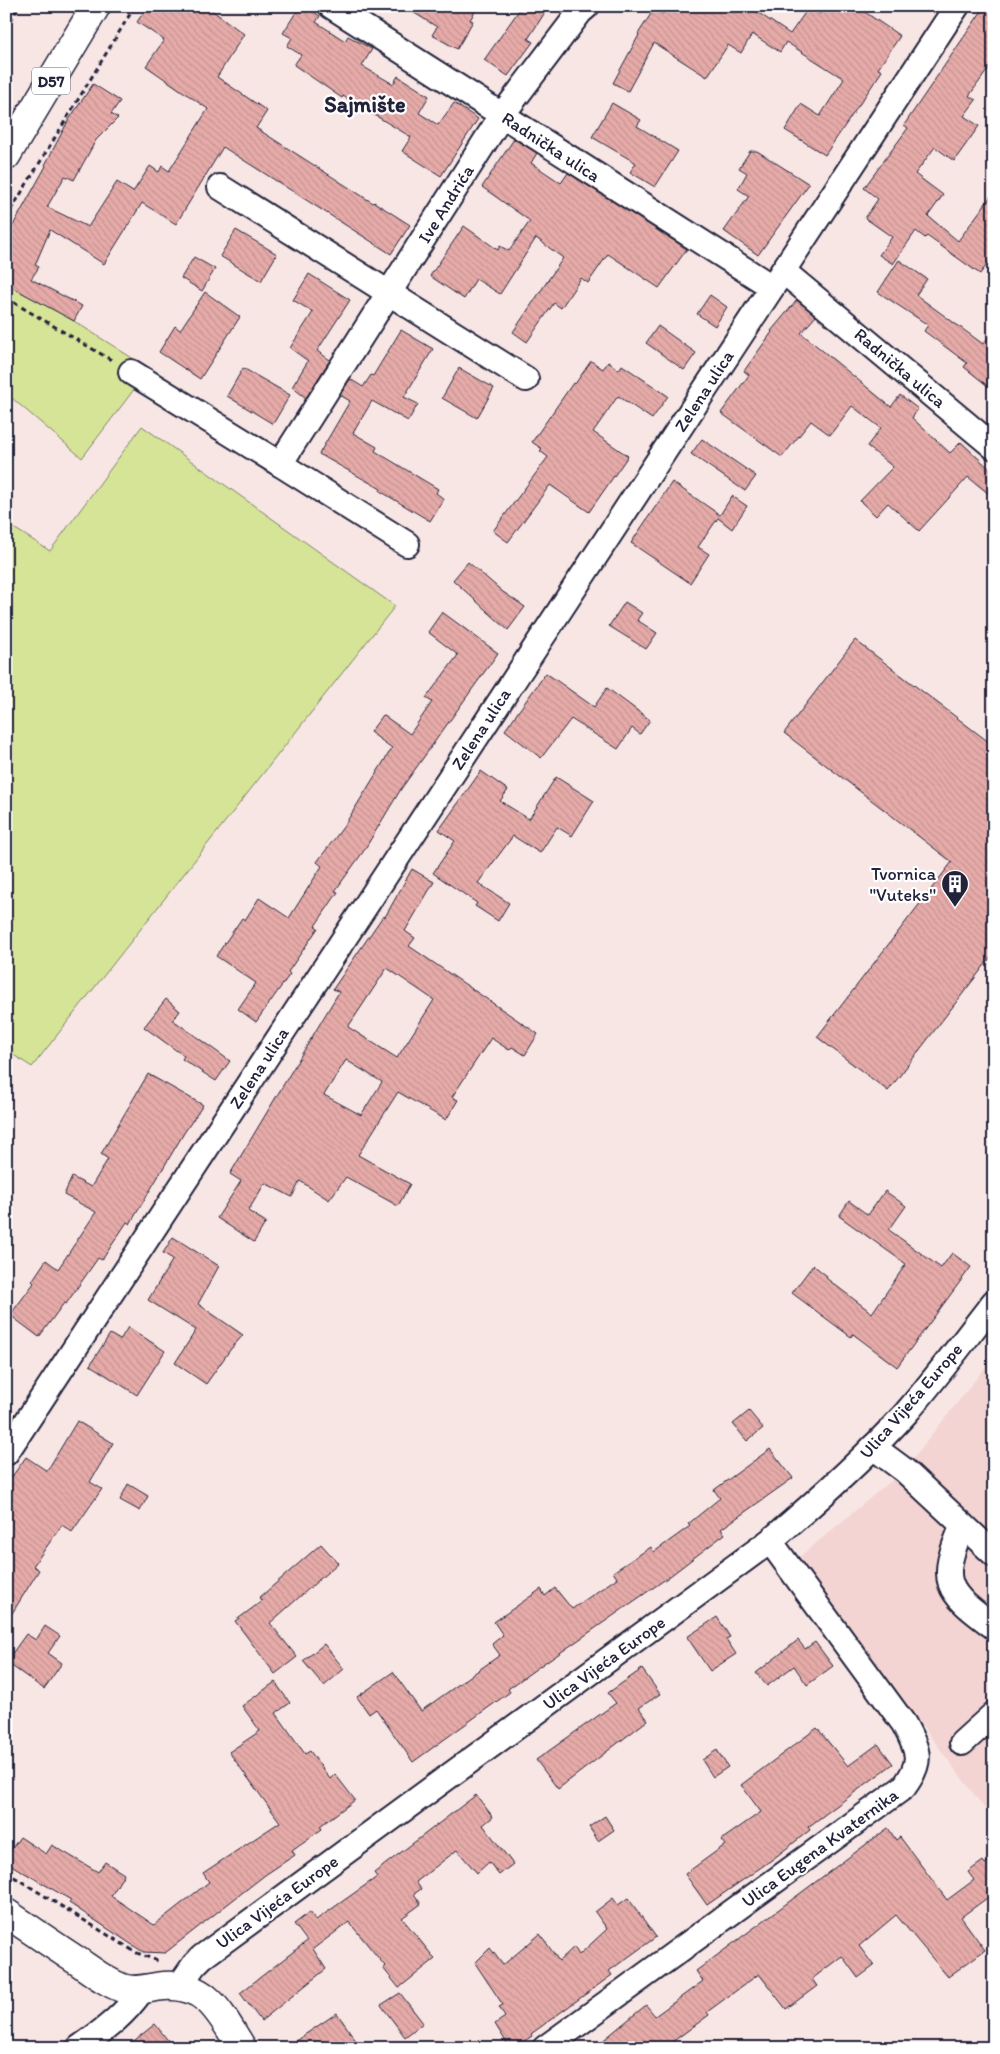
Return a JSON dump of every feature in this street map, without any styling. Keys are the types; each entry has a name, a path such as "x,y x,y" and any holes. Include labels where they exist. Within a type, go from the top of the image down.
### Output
{"main road":[{"name":"D57","path":"6,156 96,6"},
{"path":"6,1913 102,1978 123,1988 142,1990 184,1979 208,1999 242,2048"}],"street":[{"name":"Radnička ulica","path":"331,6 502,115 777,279 994,447"},
{"name":"Ive Andrića","path":"280,464 502,115 580,12 587,6"},
{"name":"Zelena ulica","path":"6,1453 957,6"},
{"path":"220,187 526,379"},
{"path":"132,372 407,544"},
{"name":"Ulica Vijeća Europe","path":"184,1979 202,1957 770,1541 820,1498 874,1447 923,1392 994,1302"},
{"path":"874,1447 904,1470 994,1554"},
{"path":"962,1525 953,1547 947,1570 952,1590 971,1610 994,1627"},
{"name":"Ulica Eugena Kvaternika","path":"545,2048 904,1787 916,1772 918,1750 904,1724 770,1541"},
{"path":"962,1743 994,1714"},
{"path":"79,2048 116,2021 129,2009 142,1990"}],"path":[{"path":"6,28 20,6"},
{"path":"6,218 135,6"},
{"path":"6,298 132,372"},
{"path":"6,1872 137,1953 184,1979"}],"shaded area":[{"path":"994,1356 994,1821 797,1559 904,1470"}],"green space":[{"path":"6,284 74,321 151,370 142,379 82,458 6,393"},
{"path":"142,426 395,606 32,1067 6,1050 6,523 50,551"}],"building":[{"path":"148,6 206,6 244,34 217,77 267,111 256,128 410,225 391,254 223,147 176,224 142,203 104,264 50,230 35,265 39,267 31,279 82,306 74,321 6,284 6,238 46,166 68,121 93,84 120,101 111,114 118,118 96,140 74,180 65,176 47,207 88,227 117,182 133,192 150,166 159,172 162,166 169,171 208,109 146,66 164,40 137,22"},
{"path":"300,6 305,6 320,16 316,22 345,41 348,36 372,49 362,66 393,84 398,76 429,96 419,113 438,125 454,103 478,119 441,176 402,151 411,137 343,96 342,98 294,65 301,55 287,46 292,38 283,33"},
{"path":"403,6 478,6 470,20 473,21 457,49 432,35 437,27"},
{"path":"522,6 549,6 528,39 533,42 508,76 484,60"},
{"path":"668,6 748,6 790,34 809,7 820,14 825,6 856,6 900,36 878,69 882,71 825,155 785,130 801,104 820,116 844,79 786,42 780,52 752,34 741,53 728,45 707,77 654,43 628,91 613,83 638,34 654,9 663,14"},
{"path":"985,6 994,6 994,61 969,96 976,100 964,116 979,126 954,161 935,147 915,174 943,195 928,216 958,241 994,192 994,255 980,274 927,236 925,238 916,231 893,264 879,255 892,237 865,218 878,199 864,188 908,128 904,125"},
{"path":"612,103 641,120 637,126 678,151 655,187 630,172 636,163 592,137"},
{"path":"514,139 537,153 531,163 561,183 568,173 687,249 659,288 608,254 588,283 581,278 561,308 554,303 527,342 513,332 563,258 536,238 500,294 476,279 464,299 430,276 464,226 498,250 500,246 509,251 530,221 482,187"},
{"path":"750,151 757,151 809,184 758,255 724,231 749,196 738,189 747,173 739,168"},
{"path":"236,230 277,254 261,281 220,256"},
{"path":"194,257 215,269 202,291 181,278"},
{"path":"899,260 927,279 916,295 983,344 994,331 994,391 964,367 967,363 924,331 928,325 878,292"},
{"path":"309,274 350,300 317,351 330,360 306,398 292,387 308,361 290,348 313,312 293,300"},
{"path":"205,292 240,317 200,379 159,352 175,326 180,330"},
{"path":"710,295 727,307 715,326 697,314"},
{"path":"797,300 816,316 801,333 891,407 900,395 918,409 912,418 950,453 961,442 994,473 994,498 968,477 919,531 888,503 876,516 860,501 893,467 867,446 881,428 852,406 830,435 811,421 782,457 721,413 749,375 744,371 771,331"},
{"path":"658,326 696,353 684,370 646,343"},
{"path":"401,330 433,349 404,397 418,404 408,421 372,401 353,433 377,447 375,451 438,489 436,493 444,499 430,521 380,491 381,489 319,454 350,401 340,395 350,379 363,387 371,375 373,376"},
{"path":"591,361 603,369 608,362 619,370 622,365 668,396 652,419 618,396 593,432 628,456 589,512 550,485 508,542 493,531 548,457 540,451 542,449 532,442 573,383 575,384"},
{"path":"243,368 290,395 273,424 227,396"},
{"path":"459,368 494,388 477,418 442,398"},
{"path":"702,439 756,476 745,491 691,454"},
{"path":"672,482 720,515 732,496 747,506 732,529 718,518 698,547 709,554 690,583 631,543"},
{"path":"468,562 503,592 525,607 508,630 453,580"},
{"path":"625,602 642,613 637,620 657,633 646,649 609,626"},
{"path":"442,612 498,653 401,789 363,852 335,891 338,892 315,926 318,928 288,972 290,974 256,1022 238,1009 256,983 216,956 242,918 245,920 259,898 289,918 322,866 317,862 344,826 392,748 370,732 383,715 410,734 432,702 426,698 458,655 428,632"},
{"name":"Tvornica ''Vuteks''","path":"855,640 994,746 994,953 888,1091 817,1037 952,862 784,733"},
{"path":"546,673 594,707 607,688 650,720 640,734 632,728 618,749 571,719 541,758 505,730"},
{"path":"481,771 508,790 500,801 529,819 556,777 594,801 572,836 557,827 540,853 513,836 478,883 509,903 498,921 475,906 477,903 433,873 455,841 439,830"},
{"path":"412,869 434,882 405,931 415,938 409,946 538,1034 525,1055 512,1047 509,1050 491,1038 452,1097 458,1100 446,1120 398,1092 358,1155 410,1184 398,1206 346,1177 329,1200 300,1181 292,1197 265,1183 248,1211 266,1222 254,1242 217,1218 241,1181 230,1174 339,992 333,989 383,916 385,917","holes":["387,968 434,1000 397,1058 348,1027","346,1060 382,1082 361,1115 324,1095"]},
{"path":"166,999 180,1011 173,1020 230,1061 216,1081 182,1059 184,1056 144,1027"},
{"path":"148,1074 203,1105 184,1133 130,1224 127,1222 102,1260 98,1258 66,1304 64,1303 39,1337 10,1315 34,1283 32,1281 46,1260 58,1269 96,1212 64,1195 72,1177 91,1187 108,1159 101,1154"},
{"path":"885,1191 906,1206 889,1230 941,1268 952,1253 971,1267 897,1367 853,1334 851,1337 792,1293 813,1265 827,1276 826,1278 872,1313 906,1264 839,1216 849,1201 868,1215"},
{"path":"173,1237 219,1266 198,1304 243,1335 206,1384 175,1363 196,1330 148,1300 173,1259 163,1253"},
{"path":"128,1327 165,1351 137,1395 90,1365 110,1334 120,1340"},
{"path":"749,1411 763,1428 747,1441 733,1424"},
{"path":"77,1421 113,1443 90,1482 102,1489 72,1532 62,1525 33,1566 39,1570 6,1623 6,1485 26,1457 47,1471"},
{"path":"770,1449 793,1478 721,1529 725,1534 670,1576 508,1689 510,1692 413,1762 376,1709 369,1714 357,1697 393,1672 421,1711 500,1655 492,1644 503,1635 494,1622 541,1589 545,1596 555,1588 572,1609 617,1578 613,1572 651,1547 654,1552 690,1526 688,1524 720,1498 714,1490"},
{"path":"128,1484 148,1496 140,1511 120,1500"},
{"path":"321,1544 338,1563 270,1623 297,1657 275,1674 235,1621 262,1601 259,1598"},
{"path":"717,1617 730,1637 726,1639 736,1654 710,1671 687,1637"},
{"path":"45,1626 60,1636 48,1653 62,1663 44,1689 6,1662 26,1634 36,1640"},
{"path":"798,1640 805,1649 815,1642 833,1666 807,1685 794,1666 767,1686 756,1673"},
{"path":"324,1644 344,1669 324,1686 303,1661"},
{"path":"642,1669 660,1694 639,1708 648,1720 558,1789 536,1760 616,1703 608,1693"},
{"path":"275,1682 290,1703 276,1713 305,1754 310,1751 330,1779 335,1774 355,1800 320,1826 322,1829 292,1850 295,1855 265,1875 165,1953 143,1952 69,1903 71,1900 6,1862 6,1857 20,1837 46,1854 52,1845 98,1872 105,1862 124,1874 111,1896 154,1925 209,1882 203,1873 280,1822 229,1752 260,1731 242,1706"},
{"path":"817,1728 848,1766 878,1744 893,1764 808,1827 810,1830 773,1859 707,1905 685,1874 725,1845 721,1840 761,1812 741,1785"},
{"path":"717,1750 728,1767 713,1777 702,1760"},
{"path":"476,1795 493,1817 483,1825 513,1864 499,1875 489,1862 477,1873 457,1850 416,1882 421,1889 414,1894 421,1904 402,1918 435,1959 399,1988 383,1968 385,1966 349,1922 313,1949 326,1969 261,2021 240,1993 307,1941 294,1924 310,1912 316,1920 377,1877 374,1873"},
{"path":"605,1816 614,1830 598,1841 589,1827"},
{"path":"888,1828 896,1840 900,1837 947,1900 974,1880 968,1872 983,1861 985,1864 994,1857 994,1893 961,1917 985,1950 948,1977 896,1915 859,1946 874,1966 858,1978 842,1956 812,1979 817,1986 786,2009 759,1974 707,2012 709,2015 664,2048 594,2048 646,2005 655,2016 703,1981 696,1971"},
{"path":"613,1898 618,1905 628,1898 656,1937 609,1971 612,1975 531,2034 532,2036 514,2048 510,2048 495,2024 505,2017 499,2007 503,2005 475,1963 490,1948 503,1965 540,1934 559,1961 574,1947 579,1955 607,1929 595,1912"},
{"path":"400,1993 423,2023 405,2037 381,2005"},
{"path":"337,2013 361,2048 285,2048"},
{"path":"155,2024 174,2048 125,2048"}],"place":[{"name":"Tvornica ''Vuteks''","path":"955,908"}],"district":[{"name":"Sajmište","path":"365,104"}]}
